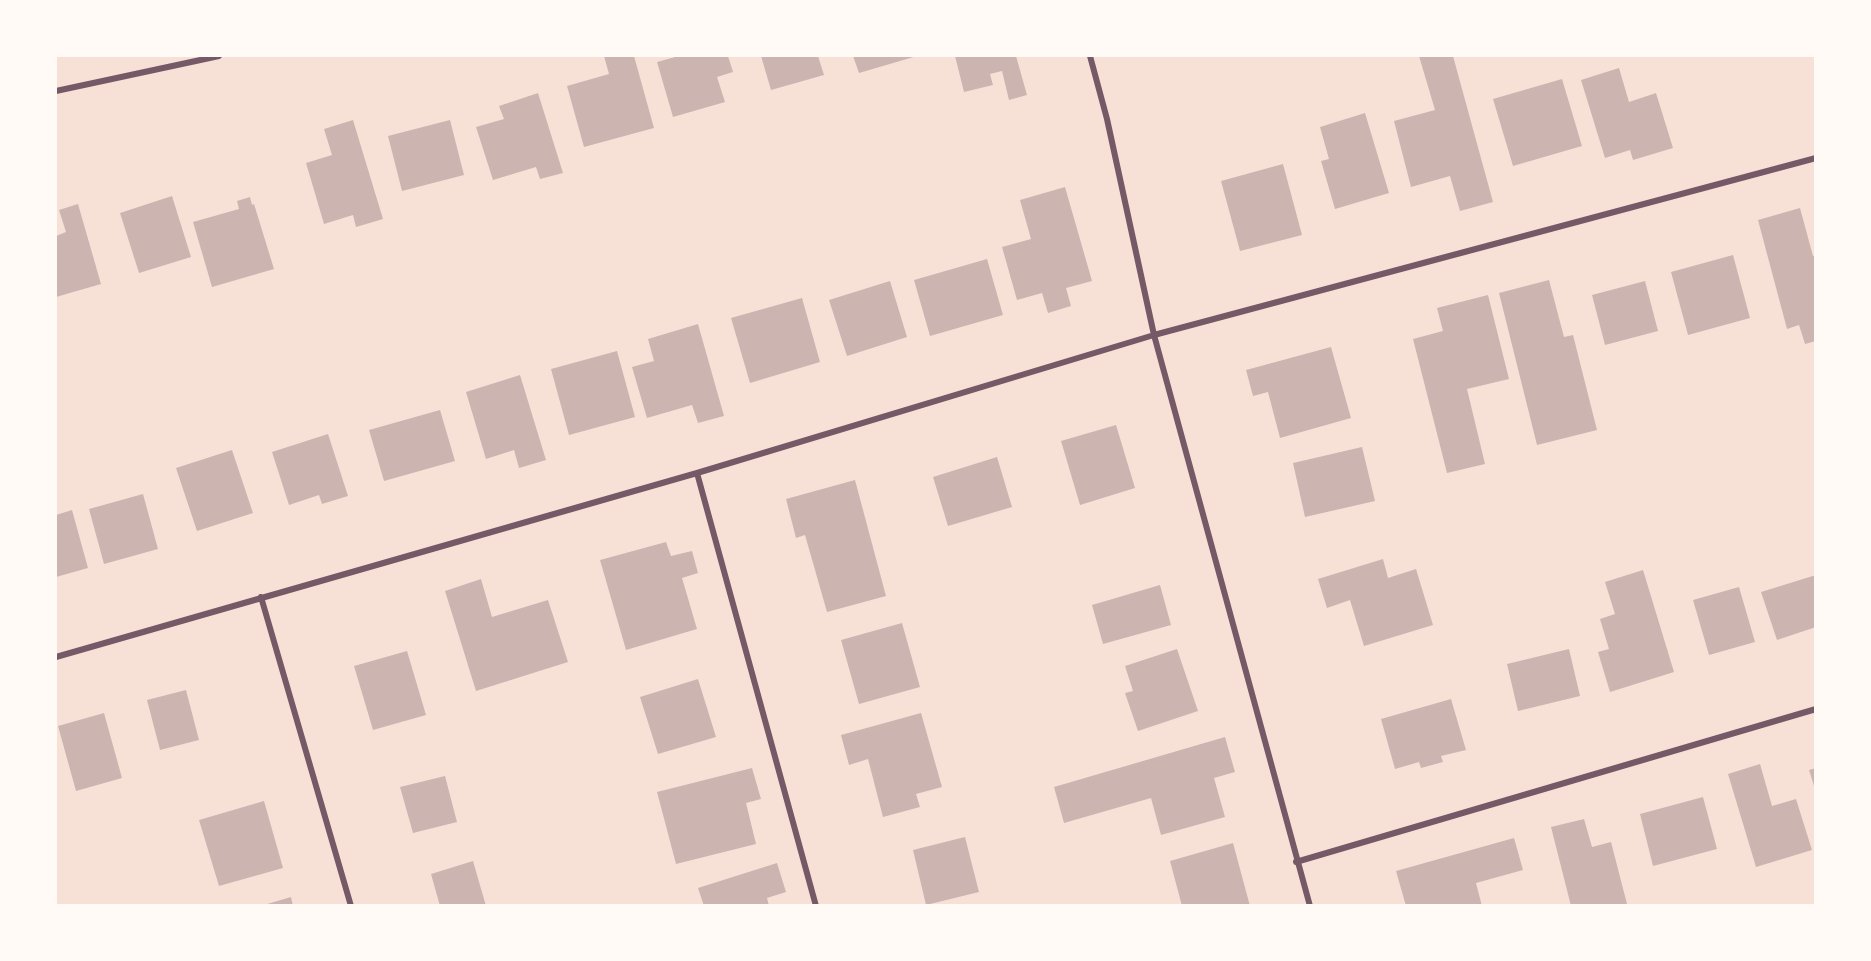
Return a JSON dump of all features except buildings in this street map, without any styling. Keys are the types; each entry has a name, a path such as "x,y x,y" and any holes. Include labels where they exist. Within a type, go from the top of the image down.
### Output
{"street":[{"path":"56,91 219,56"},
{"path":"1089,56 1107,118 1155,335 1296,862 1310,906"},
{"path":"56,657 697,473 1155,335 1815,158"},
{"path":"697,473 816,906"},
{"path":"261,597 351,906"},
{"path":"1296,862 1815,709"}]}
